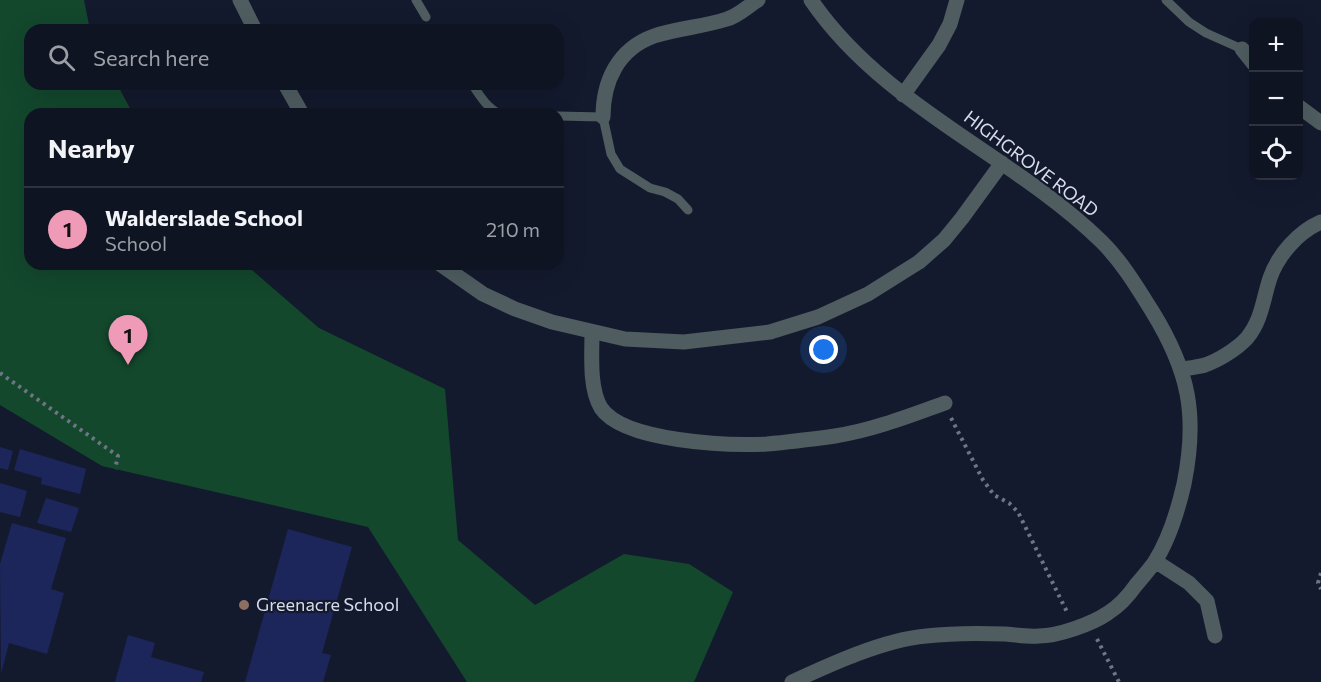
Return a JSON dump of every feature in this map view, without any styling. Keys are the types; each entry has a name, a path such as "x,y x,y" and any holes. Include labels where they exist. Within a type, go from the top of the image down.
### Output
{"street":[{"path":"240,0 252,24"},
{"path":"603,117 603,101 608,82 621,59 635,47 653,37 702,27 730,18 758,0"},
{"name":"HIGHGROVE ROAD","path":"792,682 817,677 893,642 924,636 975,633 1040,636 1072,630 1109,613 1128,596 1155,561 1167,539 1180,499 1191,442 1190,404 1182,369 1157,320 1126,272 1104,244 1053,200 903,95 858,55 811,0"},
{"path":"903,95 939,45 950,24 957,0"},
{"path":"1242,49 1249,58"},
{"path":"288,90 299,108"},
{"path":"1303,109 1321,123"},
{"path":"449,270 483,294 515,309 552,322 625,339 684,342 770,332 818,317 868,294 919,262 944,240 1002,163"},
{"path":"1182,369 1205,365 1232,351 1247,338 1258,321 1276,261 1292,242 1321,222"},
{"path":"592,332 592,374 601,408 614,421 631,429 664,438 729,444 766,444 824,437 881,426 945,403"},
{"path":"1155,561 1189,583 1207,601 1215,636"}],"lane":[{"path":"416,0 426,17"},
{"path":"1166,0 1189,22 1206,33 1242,49"},
{"path":"476,90 491,108"},
{"path":"564,116 603,117 611,154 620,169 650,188 678,199 688,210"}],"path":[{"path":"0,373 118,456 115,469"},
{"path":"945,403 983,480 994,495 1009,503 1018,512 1066,608 1072,630"},
{"path":"1321,573 1318,583 1321,589"},
{"path":"1089,622 1119,682"}],"green space":[{"path":"0,0 84,0 89,24 24,24 24,90 120,90 130,108 24,108 24,270 252,270 319,328 445,389 458,540 535,605 624,554 689,564 733,592 694,682 467,682 368,527 102,466 0,405"}],"building":[{"path":"0,447 13,451 8,470 0,468"},
{"path":"20,449 86,469 80,494 41,484 42,478 14,470"},
{"path":"0,483 27,491 20,517 0,512"},
{"path":"46,498 79,508 71,532 37,523"},
{"path":"12,523 66,538 51,589 64,593 47,654 9,643 1,674 0,564"},
{"path":"288,529 352,547 322,653 331,655 323,682 245,682"},
{"path":"128,635 155,643 151,657 204,672 201,682 115,682"}],"place":[{"name":"Walderslade School","path":"128,365"},
{"name":"Greenacre School","path":"244,605"}]}
